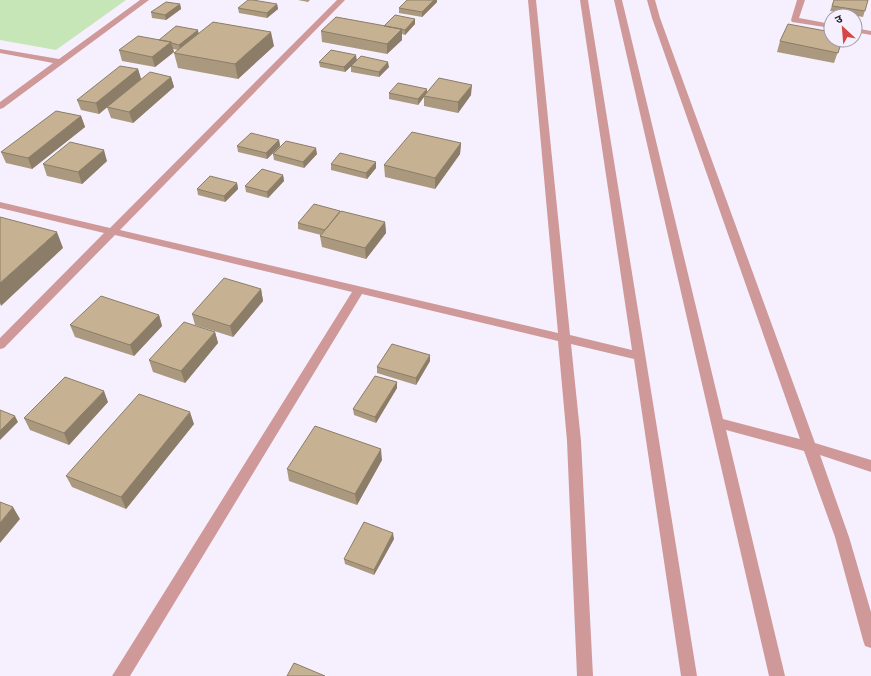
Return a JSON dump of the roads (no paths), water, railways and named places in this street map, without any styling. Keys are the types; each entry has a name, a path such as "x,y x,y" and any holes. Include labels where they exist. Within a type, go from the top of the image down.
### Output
{"street":[{"path":"0,106 145,0"},
{"path":"0,345 341,0"},
{"path":"532,0 574,441 585,676"},
{"path":"584,0 689,676"},
{"path":"618,0 777,676"},
{"path":"652,0 656,18 842,537 871,640"},
{"path":"801,0 795,20 823,25"},
{"path":"0,51 60,62"},
{"path":"0,205 639,356"},
{"path":"120,676 359,290"},
{"path":"717,423 810,447 871,466"}]}
